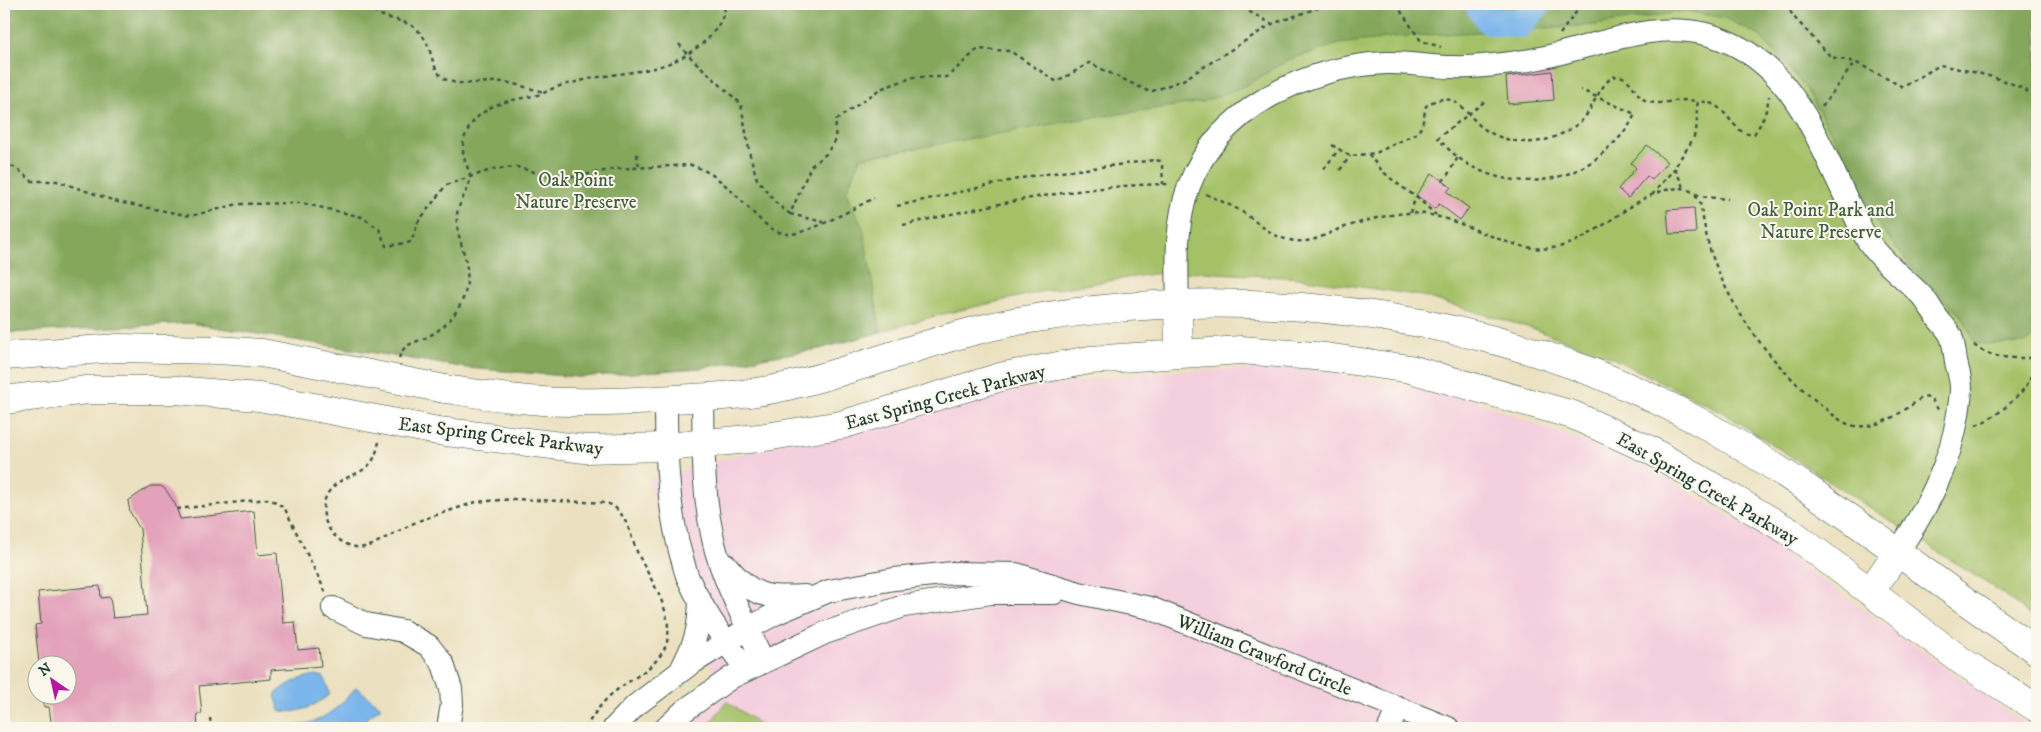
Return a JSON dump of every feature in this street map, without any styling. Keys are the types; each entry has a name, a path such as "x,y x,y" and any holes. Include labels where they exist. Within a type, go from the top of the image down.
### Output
{"main road":[{"name":"East Spring Creek Parkway","path":"4,356 118,348 218,350 262,353 445,389 525,399 569,402 703,398 726,397 787,387 830,376 913,348 1029,319 1124,307 1269,303 1352,312 1487,338 1557,358 1642,394 1709,428 1764,460 2037,651"},
{"path":"1178,305 1179,354"},
{"name":"East Spring Creek Parkway","path":"4,400 87,390 175,390 258,396 438,430 585,449 666,448 704,445 841,425 1004,376 1083,361 1241,350 1326,357 1410,369 1573,415 1650,450 1792,534 1963,662 2037,708"},
{"path":"1870,592 1897,553"}],"lane":[{"path":"1178,305 1178,240 1188,188 1197,168 1209,148 1234,122 1274,92 1326,73 1355,66 1413,63 1450,67 1520,62 1658,30 1685,30 1721,39 1738,46 1760,60 1780,78 1797,100 1868,242 1926,301 1951,336 1962,386 1955,432 1939,481 1915,526 1897,553"},
{"path":"703,398 706,500 712,536 725,578 749,628 755,666"},
{"path":"666,399 666,448 671,501 677,541 688,579 725,642 755,666"},
{"path":"719,557 742,584 762,595 779,597 819,595"},
{"name":"William Crawford Circle","path":"614,728 635,706 680,671 725,642 775,614 830,591 894,578 953,573 1016,574 1078,593 1150,608 1438,726"},
{"name":"William Crawford Circle","path":"666,728 685,710 732,677 825,632 904,606 991,593 1078,593"},
{"path":"680,671 696,639 699,625 700,600"},
{"path":"333,608 366,624 403,631 429,646 443,664 451,689 452,704 448,728"},
{"path":"1389,728 1398,708"}],"path":[{"path":"369,4 377,13 403,21 415,28 425,38 436,68 441,76 457,83 503,82 546,92"},
{"path":"399,358 406,345 441,329 454,315 464,298 467,281 467,260 456,221 459,204 469,183 470,176 463,144 465,134 476,119 489,108 499,104 546,92 556,87 664,66 687,54 717,29 723,18 725,4"},
{"path":"1235,4 1272,24"},
{"path":"790,214 811,166 826,154 835,141 836,120 880,89 914,78 947,77 978,49 1010,51 1057,82 1089,63 1150,92 1183,80 1272,24 1329,4"},
{"path":"1396,4 1421,41 1448,48"},
{"path":"1558,36 1582,4"},
{"path":"1786,4 1793,16 1831,58 1855,62 1903,87 1940,65 1991,77 2030,92 2037,99"},
{"path":"679,44 687,54 741,104 750,155 757,179 778,205 790,214 824,222"},
{"path":"1809,124 1855,62"},
{"path":"1332,145 1350,156 1381,151 1417,133 1422,126 1426,106 1434,100 1446,99 1456,102 1488,132 1517,142 1534,142 1549,139 1583,119 1606,81 1614,76 1621,76 1628,81 1643,100 1652,103 1688,98 1698,102 1707,101 1717,105 1739,130 1749,135 1754,134 1767,110 1770,92 1780,78"},
{"path":"1484,102 1438,138 1466,163 1487,174 1508,180 1530,181 1553,178 1579,170 1594,161 1620,138 1630,124 1635,114 1581,90"},
{"path":"1369,154 1387,176 1417,197 1437,216 1471,226 1511,243 1530,248 1552,248 1571,243 1592,232 1652,195 1675,168 1695,135 1698,120 1696,109 1698,102"},
{"path":"1324,169 1339,149"},
{"path":"636,154 639,167"},
{"path":"1340,170 1350,156"},
{"path":"1442,181 1446,178 1458,157"},
{"path":"896,206 1031,176 1155,160 1160,161 1162,165 1163,184"},
{"path":"4,162 16,168 32,181 57,181 118,202 191,216 238,204 302,203 362,217 379,229 386,246 411,242 418,222 446,186 470,176 504,167 528,169 551,177 574,177 614,169 691,164 703,168 725,184 762,221 779,232 789,234 800,232 824,222 874,198"},
{"path":"1675,168 1683,188"},
{"path":"1652,195 1683,188 1701,196 1728,199"},
{"path":"1694,193 1700,203 1712,257 1750,328 1801,387 1845,423 1862,426 1880,423"},
{"path":"1410,213 1417,197"},
{"path":"1951,336 1965,338 1982,352 2002,358 2036,358"},
{"path":"379,442 375,455 368,466 334,485 326,498 323,512 328,527 342,541 352,546 364,548 370,546 418,521 476,502 513,498 607,503 622,513 664,608 668,634 664,649 655,662 612,694 598,709 585,728"},
{"path":"177,509 267,499 276,502 285,509 333,608"},
{"path":"210,718 211,728"}],"shaded area":[{"path":"1304,367 1477,401 1649,468 1753,531 2031,728 682,728 724,697 688,614 648,479 732,456 993,393 1151,372"}],"green space":[{"name":"Oak Point Park and Nature Preserve","path":"4,4 2037,4 2037,621 2002,593 1719,410 1606,355 1534,329 1422,296 1300,278 1201,272 1153,274 1044,291 935,316 819,349 699,368 578,377 468,368 190,323 4,333"},
{"name":"Oak Point Nature Preserve","path":"4,4 2037,4 2037,335 2025,343 1976,344 1961,316 1916,273 1875,220 1849,164 1805,87 1760,36 1725,18 1685,11 1595,25 1395,37 1339,44 1288,60 1247,85 1203,102 1076,120 860,158 846,193 863,228 881,332 819,349 699,368 578,377 468,368 190,323 4,333"},
{"path":"726,701 766,728 707,728"}],"water":[{"path":"316,675 324,677 330,694 307,708 287,712 280,711 275,695 294,682"},
{"path":"356,687 381,707 354,728 264,728 264,724 292,726 316,721 337,707"}],"building":[{"path":"1552,71 1554,100 1508,104 1506,77"},
{"path":"1647,145 1667,162 1652,180 1647,176 1628,198 1618,189 1636,168 1631,163"},
{"path":"1432,173 1451,187 1447,192 1469,208 1460,220 1439,204 1435,209 1416,195"},
{"path":"1694,208 1696,233 1669,234 1667,210"},
{"path":"150,486 161,486 175,504 180,519 254,511 258,555 277,553 283,623 295,622 298,650 319,648 321,666 271,670 271,679 199,686 202,714 197,714 198,728 52,728 49,707 44,707 44,704 78,704 78,654 38,654 35,625 41,624 38,592 100,586 101,598 110,597 113,618 147,615 140,529 130,512 128,501"}],"waterway":[{"path":"1478,4 1490,21 1520,24 1537,4"}]}
